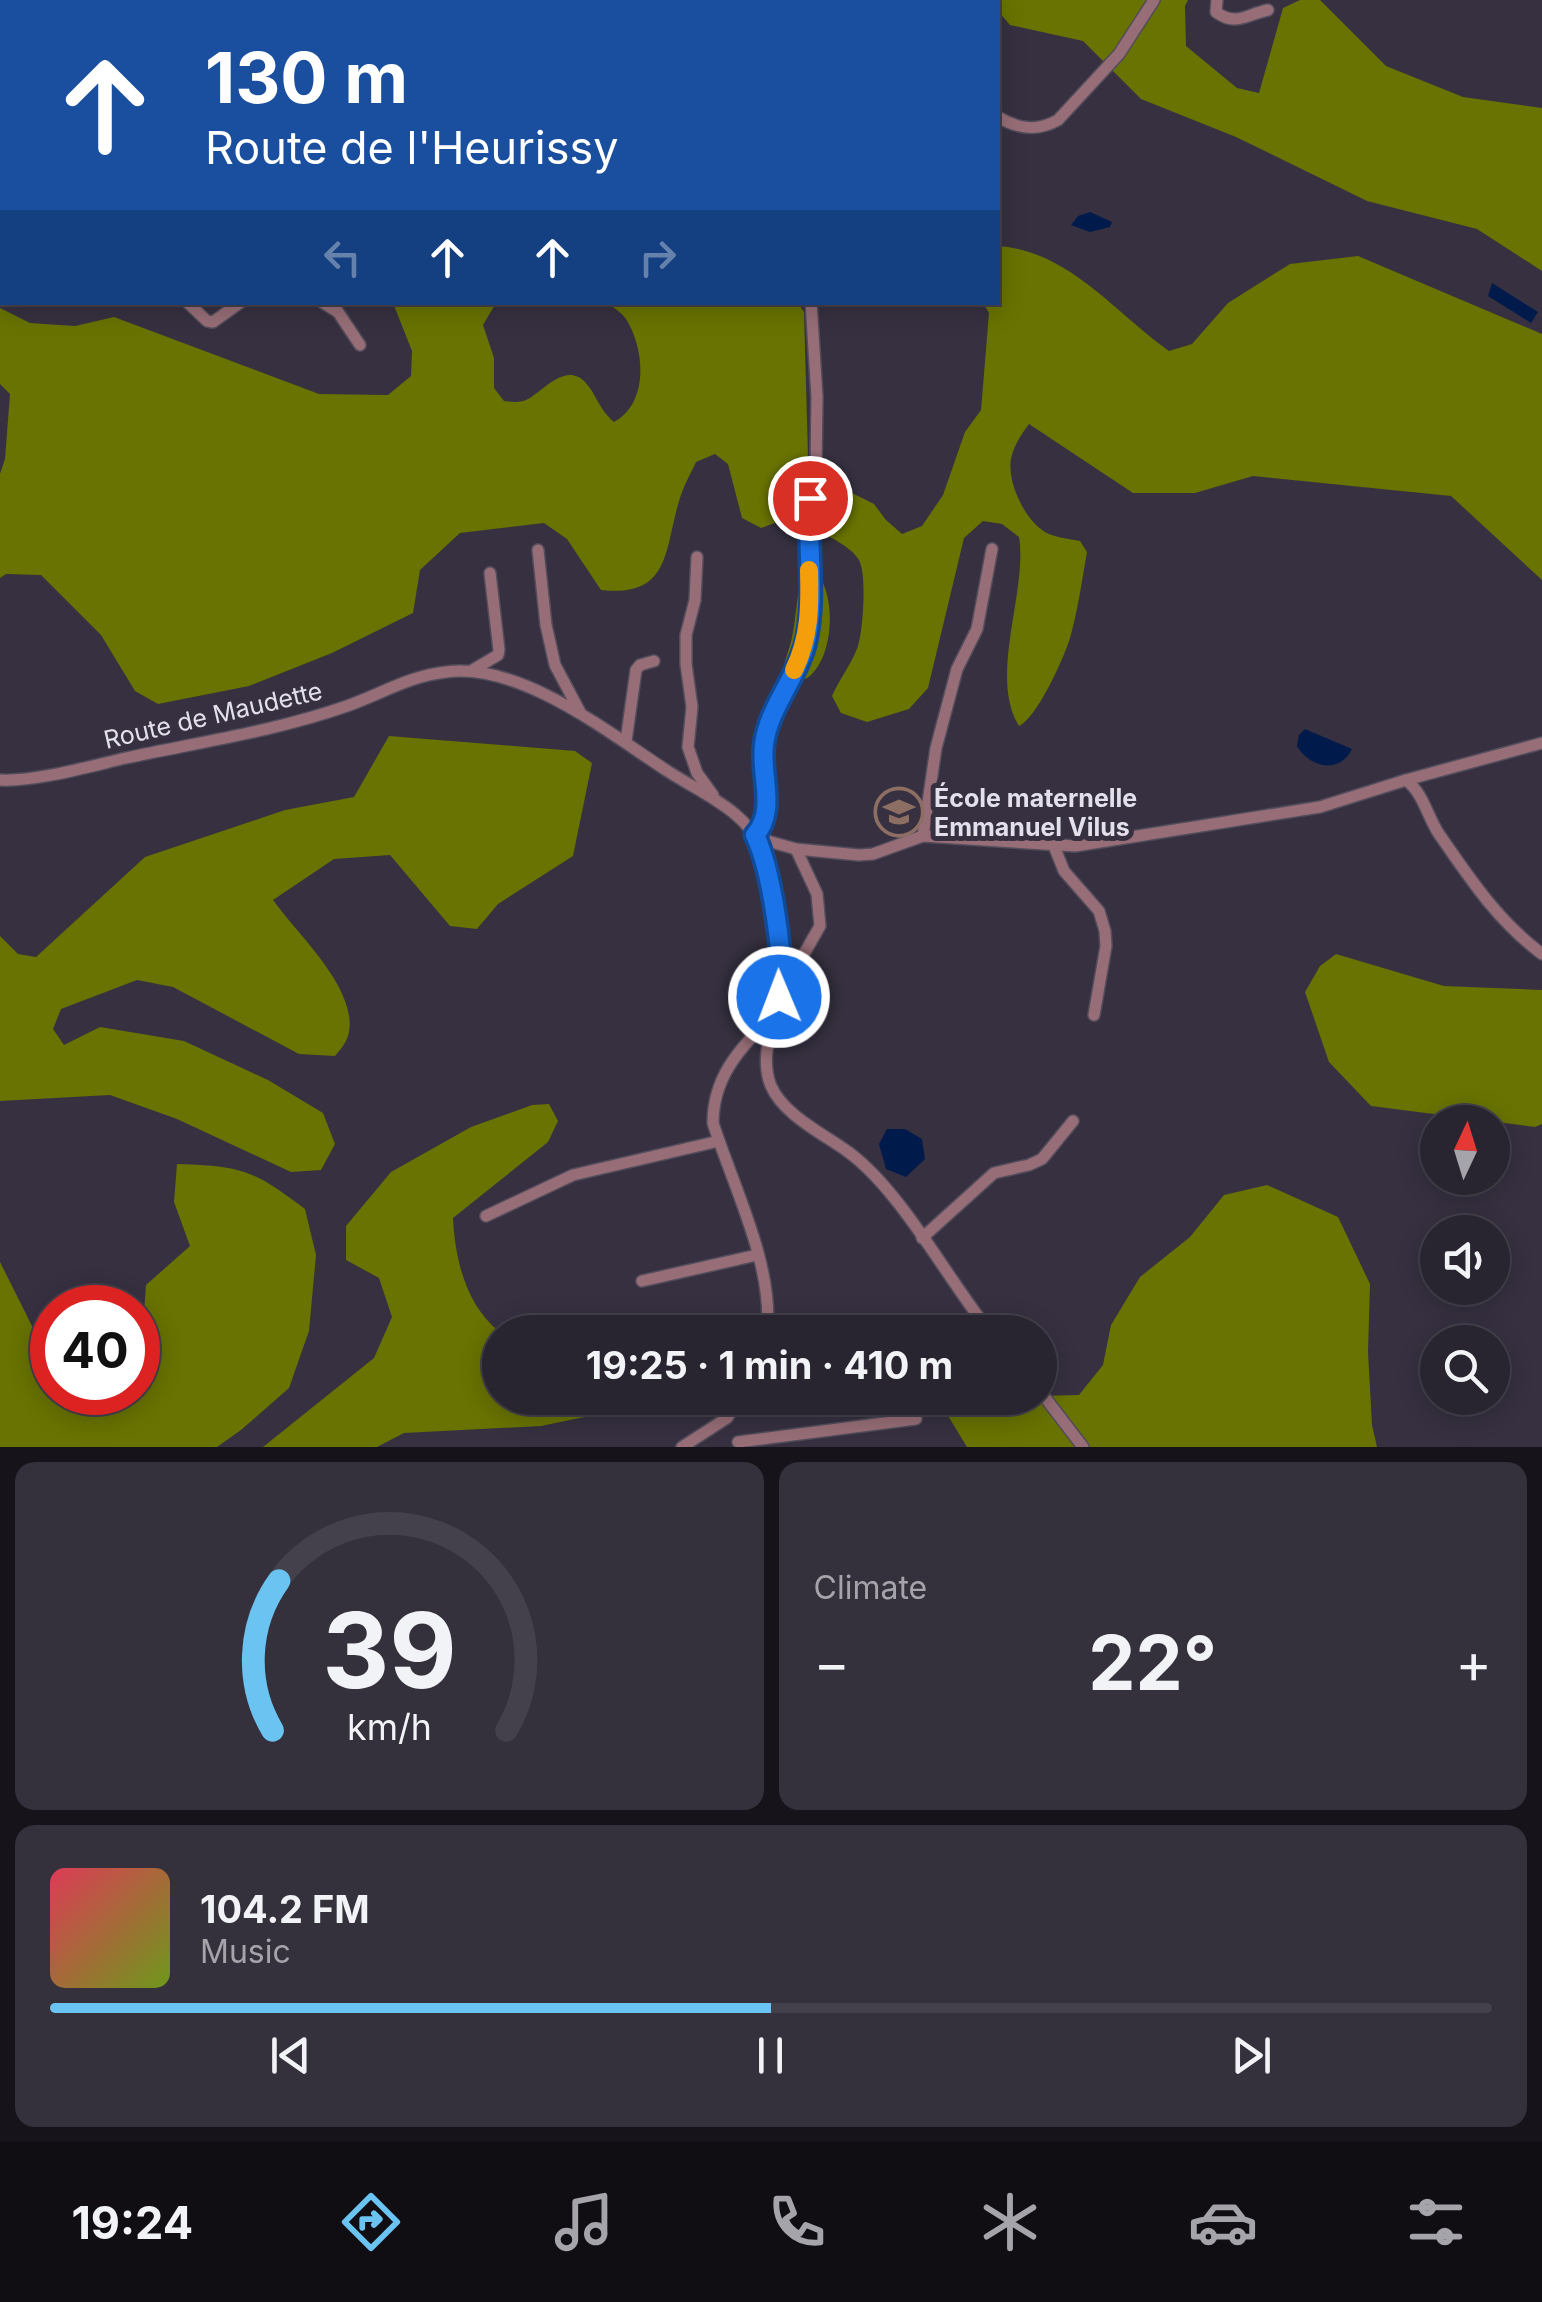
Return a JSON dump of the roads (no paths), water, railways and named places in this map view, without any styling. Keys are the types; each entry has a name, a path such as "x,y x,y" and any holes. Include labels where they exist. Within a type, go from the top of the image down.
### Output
{"street":[{"path":"1000,119 1026,128 1058,120 1119,54 1154,0"},
{"path":"1216,0 1216,12 1235,21 1268,10"},
{"path":"190,305 213,322 238,305"},
{"path":"327,305 338,312 360,345"},
{"path":"779,997 779,952 764,858 756,836 766,817 764,743 804,649 809,625 808,518 816,468 811,305"},
{"path":"923,836 936,748 957,670 977,630 992,549"},
{"path":"538,550 555,666 580,712"},
{"path":"696,558 695,600 686,634 692,707 688,747 697,773 718,803"},
{"path":"471,670 500,650 490,573"},
{"path":"626,741 636,670 654,661"},
{"name":"Route de Maudette","path":"0,780 94,765 296,722 348,706 392,684 448,671 471,670 505,679 580,712 718,803 756,836"},
{"path":"756,836 796,849 873,854 923,836 1075,846 1347,801 1406,780 1542,743"},
{"path":"1406,780 1492,911 1542,954"},
{"path":"1054,846 1064,870 1099,911 1105,931 1094,1015"},
{"path":"796,849 817,894 820,926 779,997 773,1015 768,1066 776,1094 798,1116 854,1156 880,1182 976,1315"},
{"path":"769,1315 757,1256 713,1123 716,1091 737,1053 773,1015"},
{"path":"922,1238 994,1173 1029,1166 1042,1159 1073,1122"},
{"path":"486,1216 572,1174 719,1142"},
{"path":"642,1280 757,1256"},
{"path":"1057,1413 1083,1447"},
{"path":"682,1447 729,1415"},
{"path":"727,1418 739,1445 916,1419"}],"water":[{"path":"1090,212 1112,222 1110,227 1090,232 1071,225 1078,216"},
{"path":"1492,283 1538,312 1531,323 1488,296"},
{"path":"1305,729 1352,749 1340,762 1316,763 1297,746"},
{"path":"887,1129 905,1129 922,1139 925,1159 906,1177 886,1169 879,1144"}],"place":[{"name":"École maternelle Emmanuel Vilus","path":"899,812"}]}
